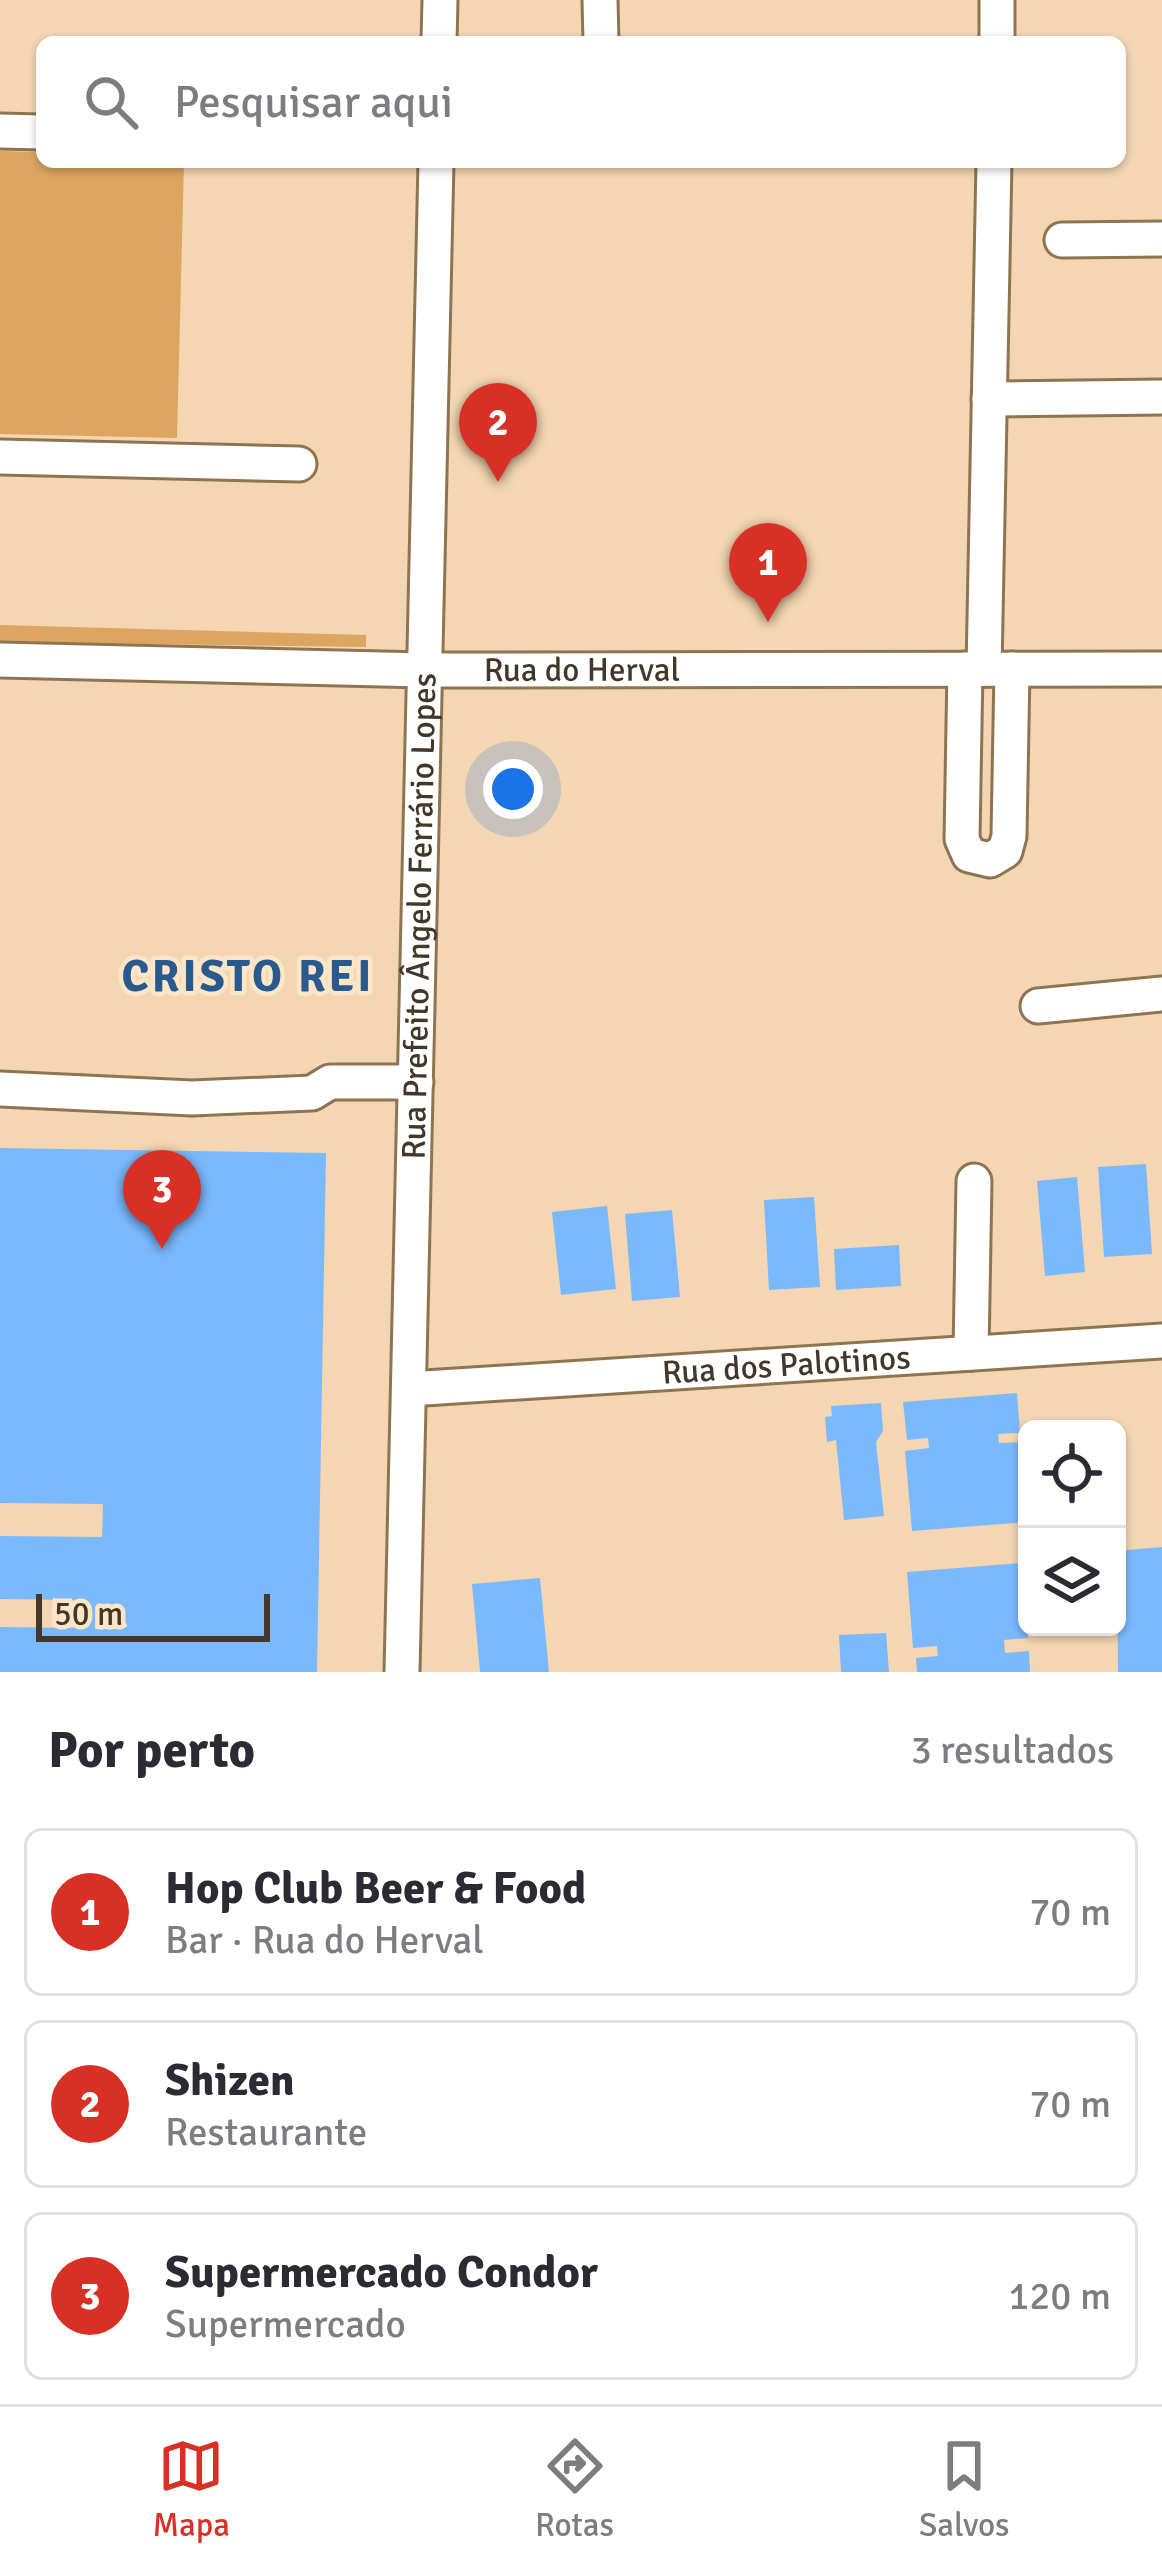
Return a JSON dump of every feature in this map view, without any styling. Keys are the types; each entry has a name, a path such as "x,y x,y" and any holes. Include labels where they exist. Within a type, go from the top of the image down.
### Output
{"street":[{"path":"439,36 440,0"},
{"path":"600,0 601,36"},
{"path":"997,0 997,36"},
{"path":"0,130 36,132"},
{"name":"Rua Prefeito Ângelo Ferrário Lopes","path":"402,1672 436,168"},
{"path":"987,669 994,168"},
{"path":"1062,240 1162,239"},
{"path":"989,399 1162,397"},
{"path":"0,457 298,464"},
{"name":"Rua do Herval","path":"0,660 425,670 1162,669"},
{"path":"1038,1006 1162,994"},
{"path":"0,1089 192,1098 312,1093 328,1100 416,1091"},
{"path":"971,1353 974,1181"},
{"name":"Rua dos Palotinos","path":"409,1389 1162,1341"}],"shaded area":[{"path":"0,151 36,152 36,168 184,168 177,438 0,434"},
{"path":"0,625 366,635 366,647 0,642"}],"building":[{"path":"0,1148 326,1153 317,1672 0,1672 0,1627 73,1628 73,1600 0,1599 0,1536 102,1537 103,1504 0,1503"},
{"path":"1146,1164 1152,1254 1104,1257 1098,1167"},
{"path":"1077,1177 1085,1272 1045,1276 1037,1181"},
{"path":"814,1197 820,1287 769,1290 764,1200"},
{"path":"607,1206 616,1289 561,1295 552,1212"},
{"path":"672,1210 680,1297 632,1301 625,1214"},
{"path":"899,1245 901,1286 836,1290 834,1249"},
{"path":"1017,1393 1018,1433 998,1434 999,1443 1018,1442 1018,1523 912,1531 905,1451 929,1448 928,1438 907,1440 903,1402"},
{"path":"881,1403 883,1431 876,1442 884,1516 844,1520 836,1440 827,1442 825,1417 832,1416 831,1406"},
{"path":"1162,1547 1162,1672 1118,1672 1118,1636 1126,1636 1126,1550"},
{"path":"1018,1563 1018,1636 1028,1638 1004,1640 1005,1653 1029,1651 1030,1672 917,1672 916,1658 938,1656 937,1646 913,1648 907,1572"},
{"path":"540,1578 549,1672 480,1672 472,1584"},
{"path":"886,1633 889,1672 841,1672 839,1635"}],"place":[{"name":"Shizen","path":"498,482"},
{"name":"Hop Club Beer & Food","path":"768,622"},
{"name":"Supermercado Condor","path":"162,1249"}],"district":[{"name":"CRISTO REI","path":"248,976"}]}
